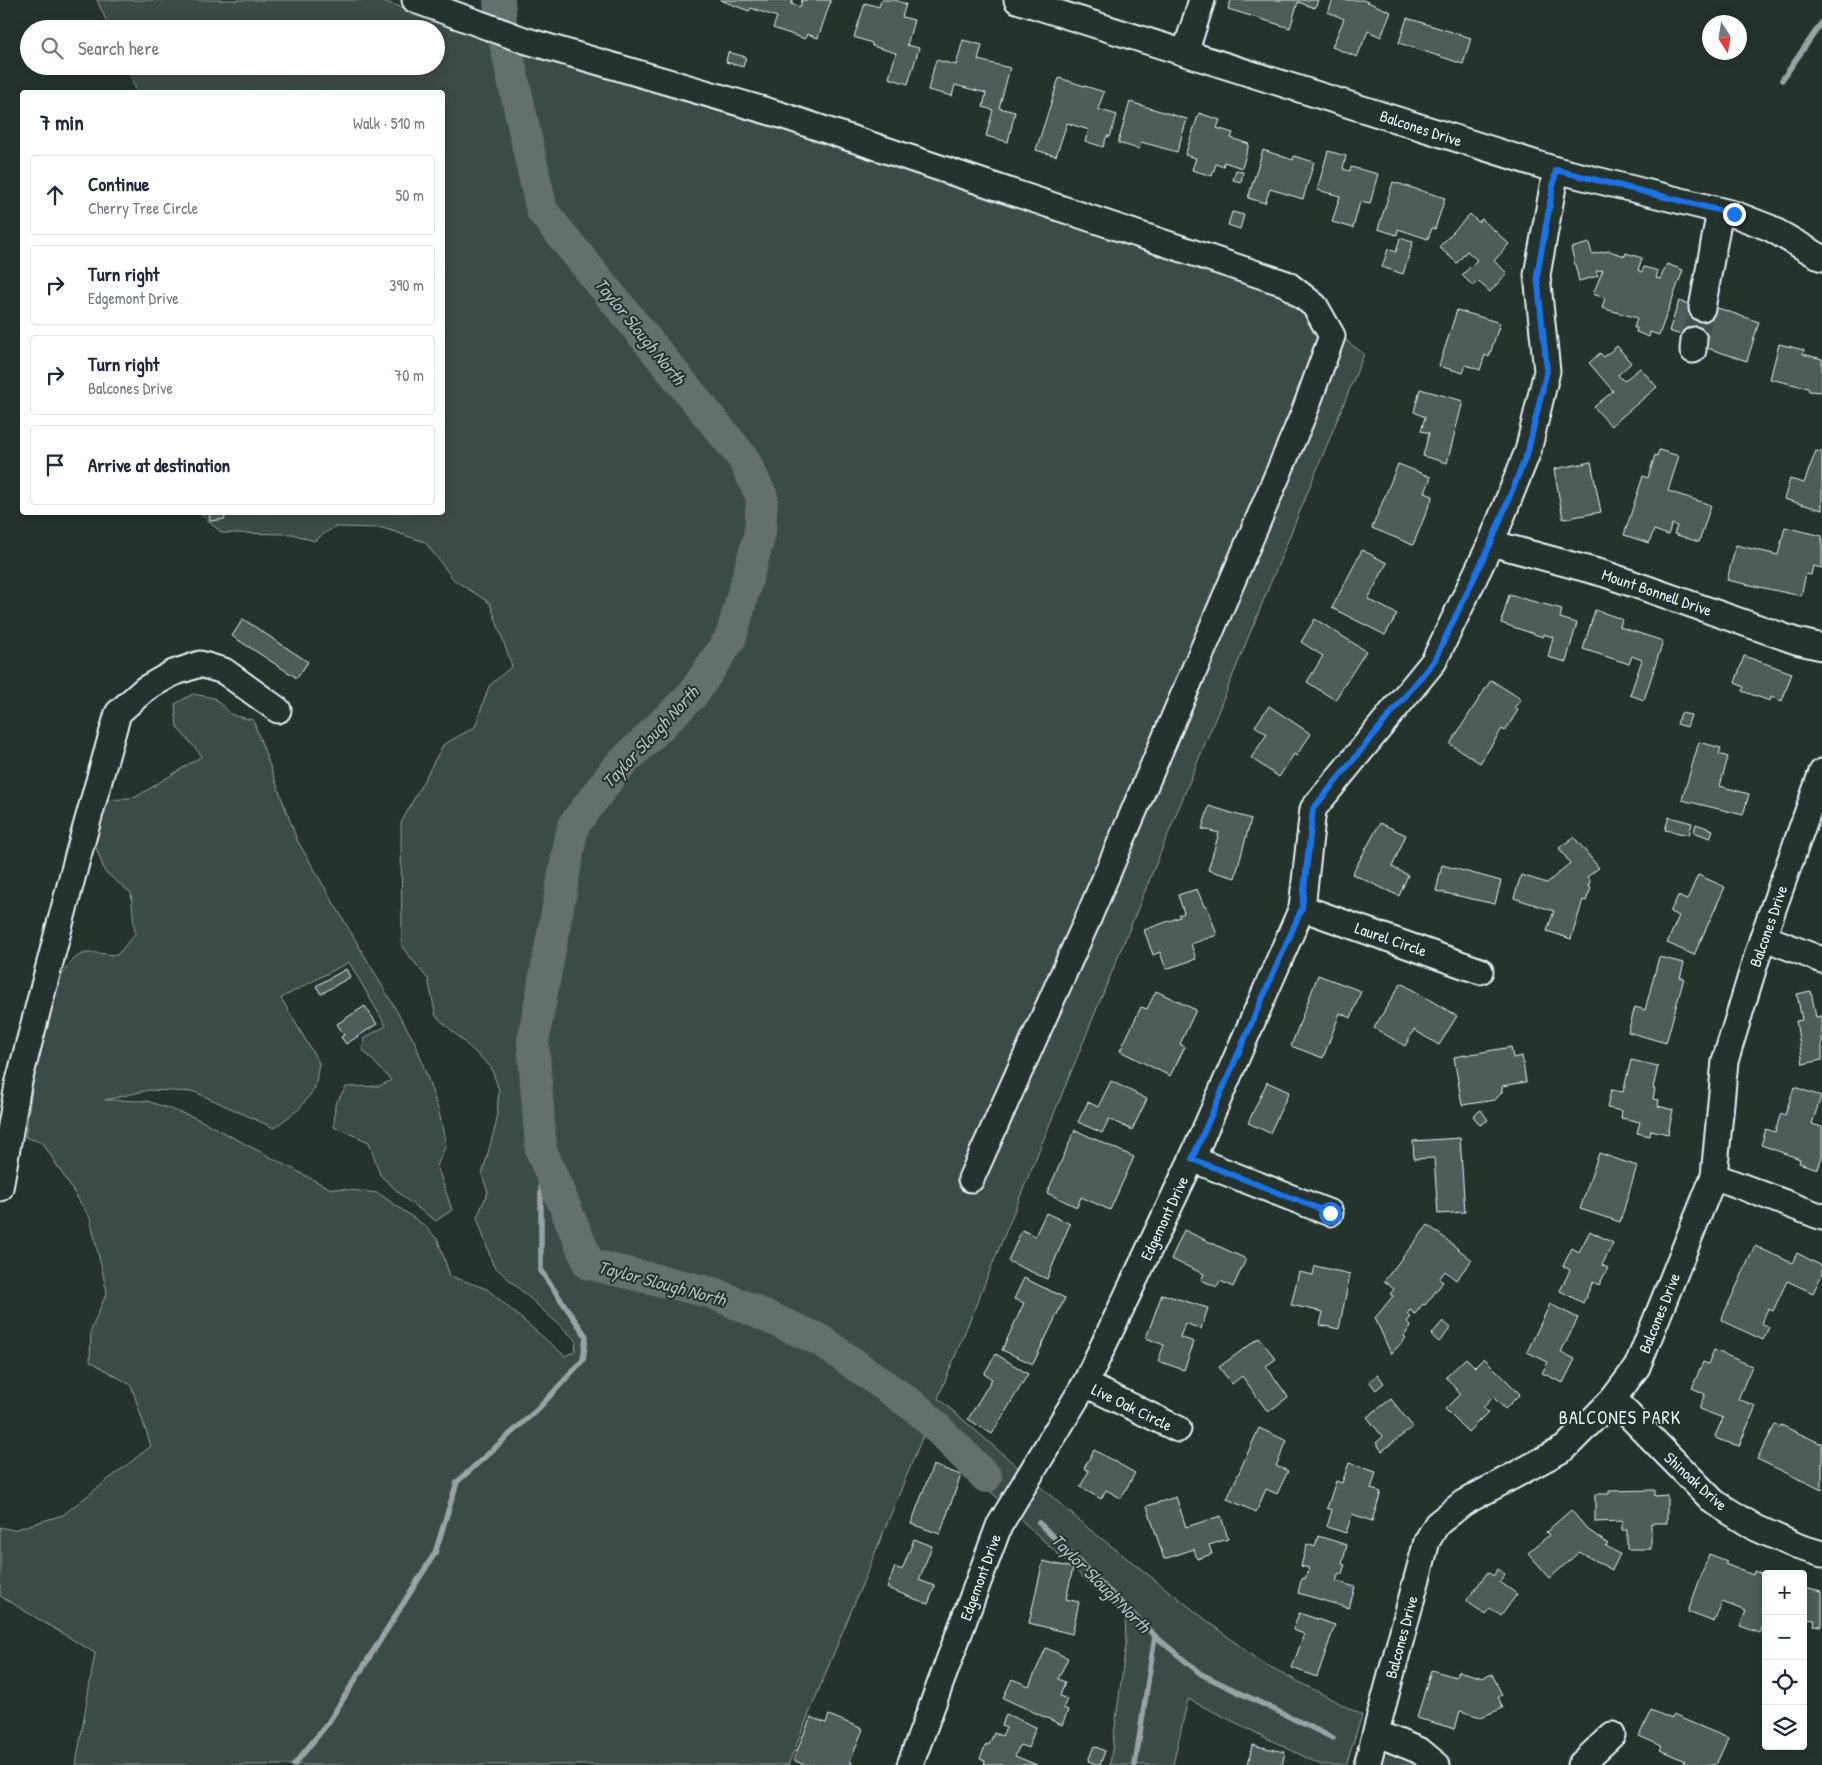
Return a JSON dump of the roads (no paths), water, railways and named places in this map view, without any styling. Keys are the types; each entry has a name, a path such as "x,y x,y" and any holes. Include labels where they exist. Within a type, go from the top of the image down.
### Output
{"street":[{"path":"415,0 524,40 780,115 1287,284 1315,306 1332,336 1304,413 1088,922 971,1179"},
{"name":"Balcones Drive","path":"1017,0 1556,170 1720,211 1770,228 1822,258"},
{"path":"1185,53 1202,0"},
{"name":"Edgemont Drive","path":"910,1765 999,1526 1085,1384 1192,1159 1302,908 1313,809 1434,661 1491,543 1528,451 1547,370 1537,275 1556,170"},
{"path":"1702,308 1720,211"},
{"name":"Mount Bonnell Drive","path":"1491,543 1604,574 1796,641 1822,647"},
{"path":"0,1188 18,1085 77,859 118,713 145,689 173,673 200,664 224,671 278,710"},
{"name":"Balcones Drive","path":"1367,1765 1427,1541 1437,1524 1463,1503 1565,1448 1613,1399 1637,1367 1714,1176 1725,1061 1763,936 1822,772"},
{"name":"Laurel Circle","path":"1302,908 1480,970"},
{"path":"1763,936 1822,960"},
{"path":"1192,1159 1330,1213"},
{"path":"1714,1176 1822,1217"},
{"name":"Live Oak Circle","path":"1085,1384 1178,1429"},
{"name":"Shinoak Drive","path":"1613,1399 1714,1502 1756,1528 1799,1547 1822,1554"},
{"path":"1376,1733 1420,1751 1438,1765"},
{"path":"1580,1765 1612,1735"}],"waterway":[{"name":"Taylor Slough North","path":"499,0 501,24 542,211 743,458 762,497 760,533 731,637 693,694 616,769 573,826 533,1041 541,1150 589,1264 713,1293 820,1340 919,1410 986,1477"},
{"path":"1782,80 1822,22"},
{"path":"294,1765 328,1723 435,1553 457,1482 539,1408 583,1360 586,1336 541,1271 541,1150"},
{"name":"Taylor Slough North","path":"1039,1523 1155,1636 1135,1765"},
{"path":"1155,1636 1201,1674 1333,1738"}],"tunnel":[{"path":"1694,340 1702,308"}],"district":[{"name":"BALCONES PARK","path":"1620,1417"}]}
